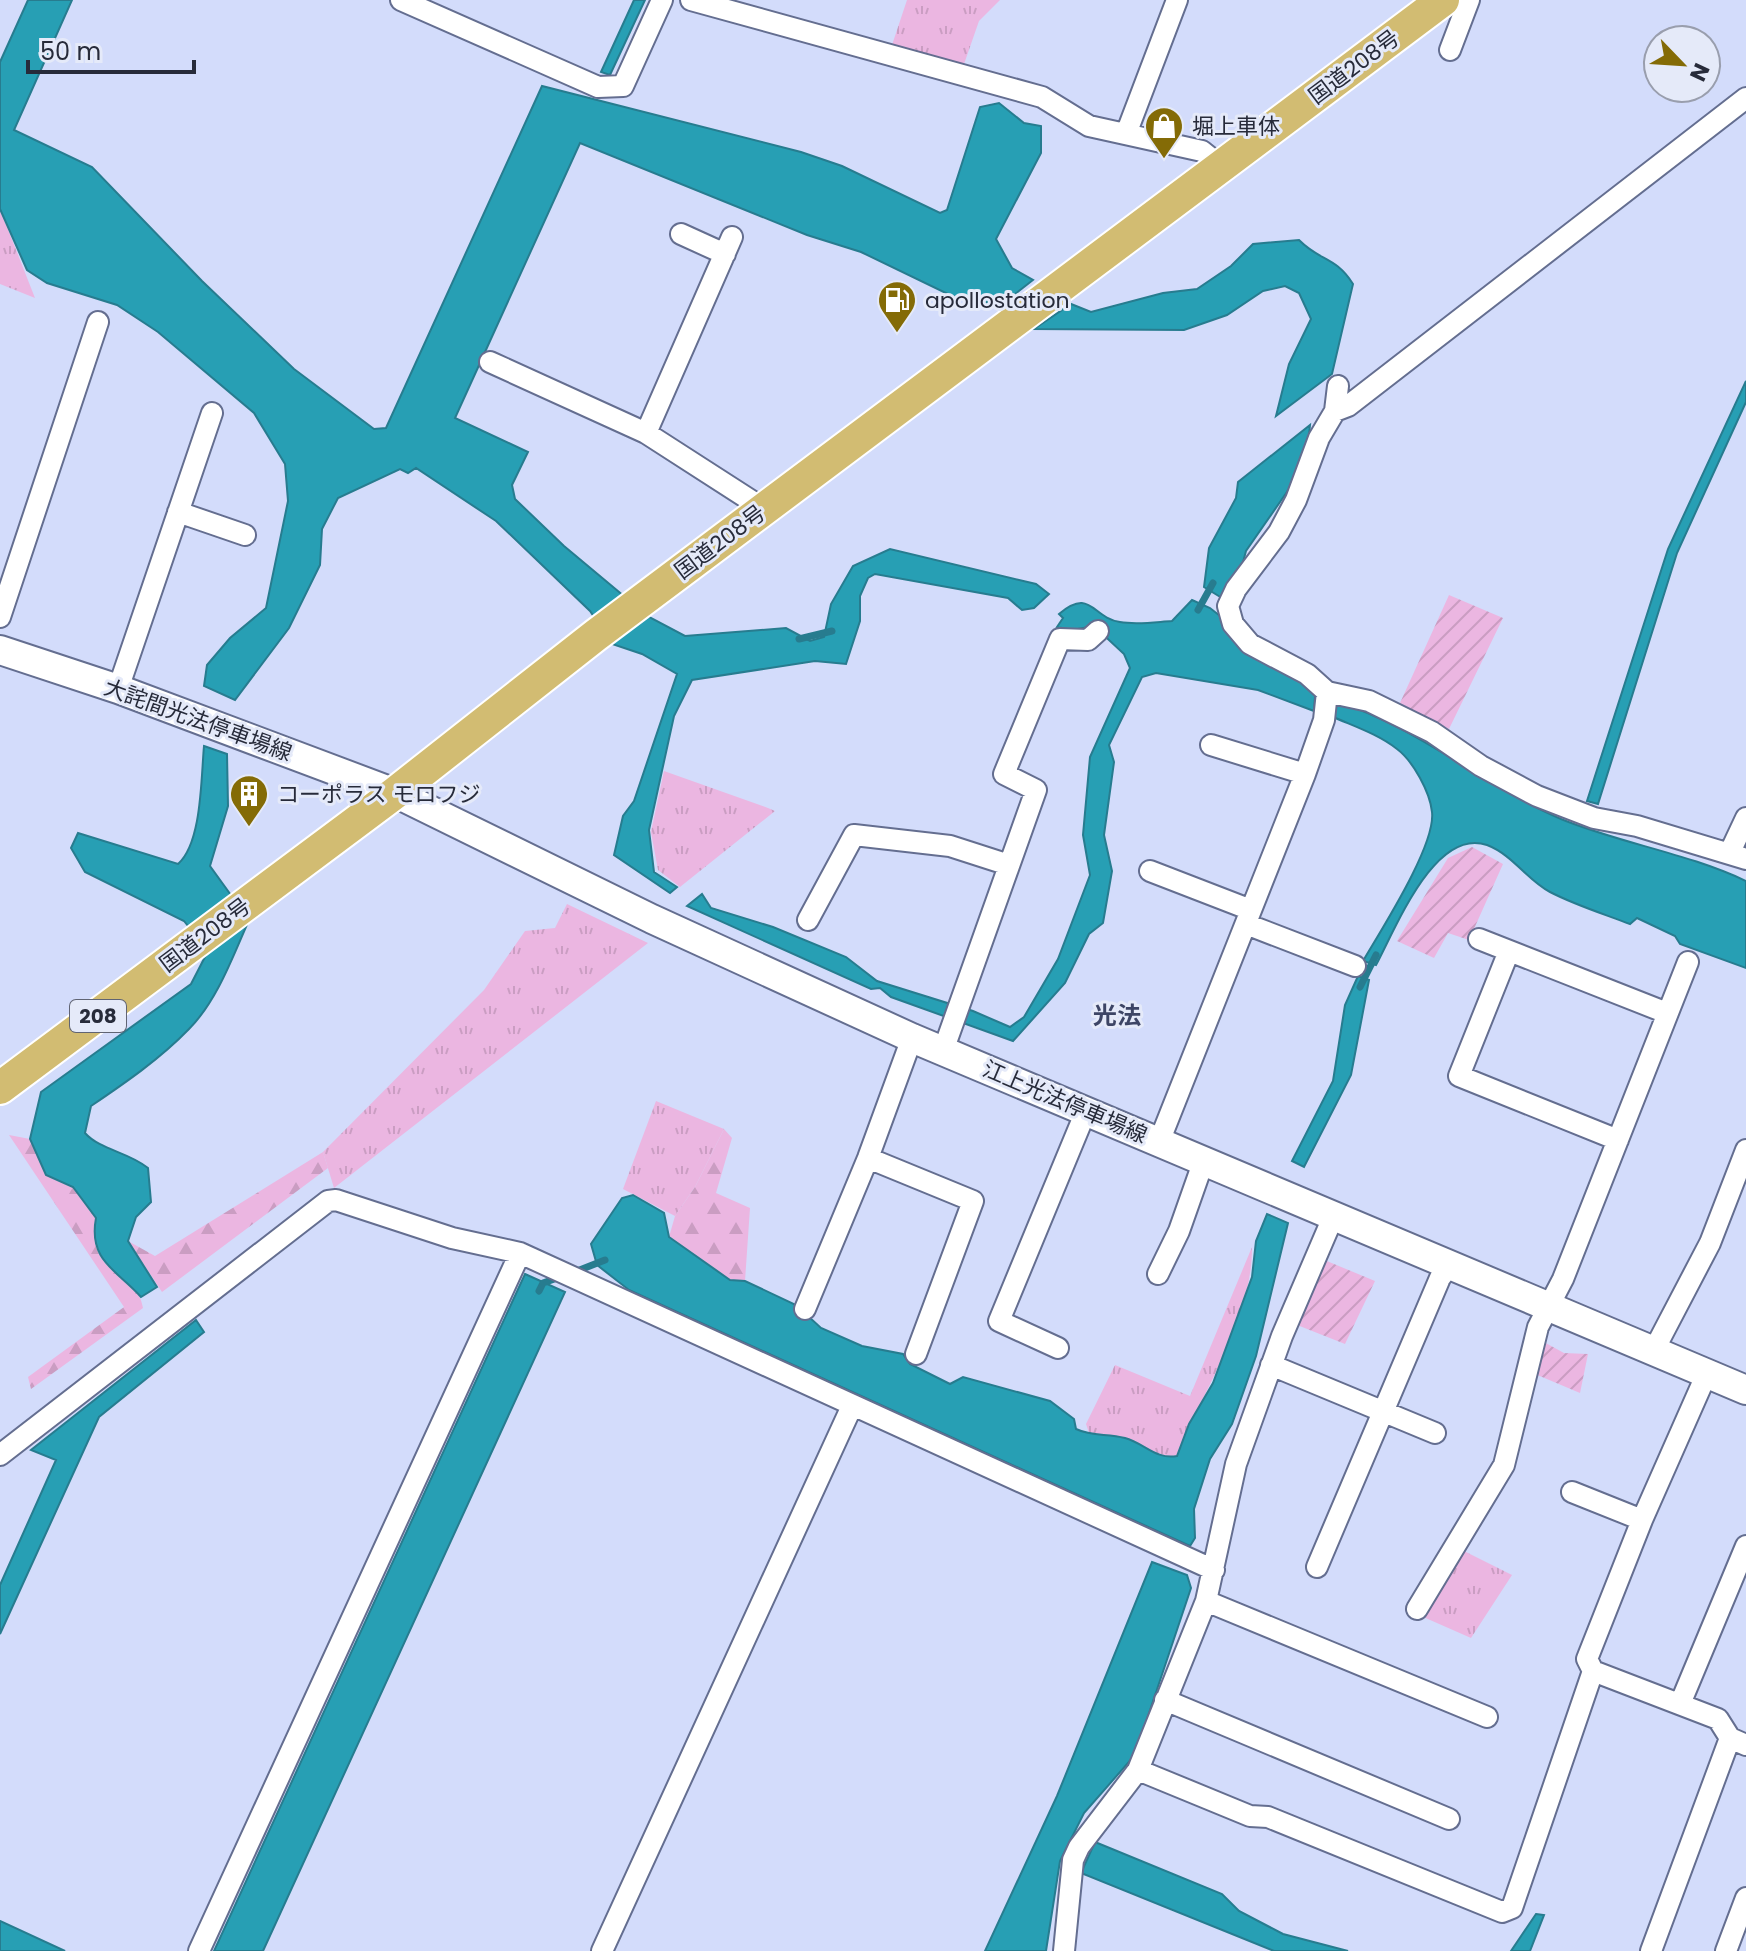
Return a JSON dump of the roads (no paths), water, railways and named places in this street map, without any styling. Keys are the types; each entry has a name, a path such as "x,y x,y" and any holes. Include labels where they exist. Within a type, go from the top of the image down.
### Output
{"highway":[{"name":"国道208号","path":"0,1088 395,793 596,635 1443,0"}],"main road":[{"name":"大詫間光法停車場線","path":"0,650 118,689 395,793"},
{"name":"江上光法停車場線","path":"395,793 652,919 912,1038 946,1041 1086,1111 1746,1390"}],"street":[{"path":"401,0 598,87 623,86 662,0"},
{"path":"691,0 1042,97 1089,126 1202,151 1222,167"},
{"path":"1126,134 1177,0"},
{"path":"1450,50 1469,0"},
{"path":"1335,411 1348,406 1746,98"},
{"path":"646,433 728,245 681,234"},
{"path":"0,617 98,322"},
{"path":"490,362 646,433 764,509"},
{"path":"1338,386 1335,411 1279,532 1236,589 1228,606 1233,624 1250,644 1307,674 1327,692 1369,701 1432,732 1481,766 1594,818 1738,856 1746,818"},
{"path":"118,689 212,413"},
{"path":"178,512 245,535"},
{"path":"946,1041 1036,790 1004,774 1060,639 1088,640 1098,631"},
{"path":"1159,1142 1305,774 1324,720 1327,692"},
{"path":"1211,745 1305,774"},
{"path":"808,920 854,835 950,846 1009,865"},
{"path":"1150,871 1355,966"},
{"path":"1479,939 1667,1013"},
{"path":"1509,951 1459,1076 1618,1140"},
{"path":"1417,1609 1504,1465 1538,1327 1563,1279 1688,962"},
{"path":"805,1309 868,1158 912,1038"},
{"path":"1058,1348 999,1321 1086,1111"},
{"path":"1654,1350 1710,1243 1746,1150"},
{"path":"868,1158 973,1201 916,1354"},
{"path":"1158,1274 1179,1231 1204,1160"},
{"path":"0,1455 328,1201 336,1200 452,1238 520,1253 561,1270 1168,1552 1214,1570"},
{"path":"1065,1951 1076,1854 1138,1770 1206,1601 1236,1464 1271,1365 1334,1215"},
{"path":"199,1951 520,1253"},
{"path":"1317,1567 1440,1278 1451,1263"},
{"path":"1271,1365 1435,1433"},
{"path":"1651,1951 1738,1741 1718,1719 1593,1671 1587,1659 1642,1520 1707,1373"},
{"path":"602,1951 852,1406"},
{"path":"1572,1492 1642,1520"},
{"path":"1680,1704 1746,1546"},
{"path":"1206,1601 1487,1717"},
{"path":"1138,1770 1250,1816 1268,1817 1502,1912 1512,1908 1593,1671"},
{"path":"1165,1700 1449,1819"},
{"path":"1729,1950 1746,1898"}],"water":[{"path":"28,0 72,0 14,130 92,167 202,281 294,369 374,429 386,428 542,86 801,152 842,166 940,213 947,210 980,107 999,103 1024,123 1041,126 1041,153 996,239 1012,268 1033,280 1001,305 992,299 986,303 952,296 861,252 807,235 580,143 455,418 528,452 512,485 515,499 564,546 649,617 685,636 786,628 810,641 824,637 831,604 853,566 890,549 1036,584 1049,594 1034,608 1022,610 1008,598 875,574 868,578 860,596 860,621 846,664 815,661 692,680 674,716 649,830 654,872 677,887 670,893 614,855 623,816 634,801 677,674 642,654 612,644 590,611 496,521 416,468 408,473 400,469 338,498 322,529 320,565 289,628 235,700 204,686 207,665 230,638 266,608 288,501 285,464 254,413 158,332 117,305 47,283 27,270 0,209 0,62"},
{"path":"634,0 645,0 610,75 601,72"},
{"path":"1299,240 1340,268 1353,284 1332,374 1276,416 1289,364 1311,319 1299,293 1285,286 1263,291 1227,315 1184,330 1034,329 1071,304 1091,312 1163,293 1197,289 1231,266 1253,244"},
{"path":"1746,381 1746,402 1677,553 1598,804 1587,801 1668,549"},
{"path":"1310,425 1308,445 1289,489 1246,551 1239,577 1222,598 1204,587 1209,548 1236,498 1238,482"},
{"path":"1192,600 1210,608 1303,681 1315,696 1314,711 1258,690 1156,673 1142,677 1109,745 1114,762 1104,835 1112,871 1103,923 1089,934 1065,983 1013,1041 891,997 880,988 871,989 687,906 702,894 711,908 773,927 846,957 877,981 973,1011 1010,1027 1024,1017 1058,959 1090,875 1083,835 1090,757 1130,668 1124,654 1094,626 1072,630 1057,627 1063,618 1059,614 1078,603 1091,606 1120,622 1172,621"},
{"path":"1335,701 1394,725 1504,790 1561,819 1701,863 1746,881 1746,968 1680,944 1675,936 1637,918 1630,924 1560,897 1542,887 1496,849 1468,843 1451,851 1434,865 1406,906 1376,965 1363,961 1417,865 1431,827 1432,812 1424,786 1409,761 1382,739 1331,716"},
{"path":"204,746 227,754 228,806 210,866 249,920 224,978 199,1018 154,1060 91,1106 85,1133 98,1143 148,1168 151,1202 136,1217 128,1241 157,1287 141,1297 106,1264 96,1245 96,1218 73,1187 46,1175 30,1139 41,1092 191,984 208,951 184,921 85,872 71,848 78,833 178,864 186,854 196,826"},
{"path":"1358,976 1369,980 1351,1075 1304,1167 1292,1161 1333,1081 1345,1005"},
{"path":"633,1195 664,1213 669,1237 730,1280 745,1281 796,1305 821,1328 862,1346 903,1354 910,1364 950,1384 963,1377 1050,1401 1074,1419 1076,1429 1125,1438 1170,1457 1177,1456 1189,1424 1213,1383 1252,1277 1256,1241 1267,1214 1288,1223 1256,1356 1232,1424 1210,1459 1194,1509 1195,1538 1190,1546 629,1290 597,1265 591,1244 622,1198"},
{"path":"525,1274 565,1292 263,1951 214,1951"},
{"path":"196,1320 204,1332 99,1417 0,1634 0,1585 56,1460 31,1450"},
{"path":"1152,1562 1187,1575 1191,1588 1135,1755 1084,1813 1060,1861 1046,1951 985,1951 1057,1796"},
{"path":"1095,1842 1222,1894 1239,1911 1283,1934 1348,1951 1274,1951 1081,1873"},
{"path":"1536,1914 1544,1915 1530,1951 1511,1951"},
{"path":"0,1921 65,1951 0,1951"}],"waterway":[{"path":"1198,610 1213,583"},
{"path":"799,639 832,631"},
{"path":"1360,987 1376,955"},
{"path":"572,1273 605,1260"},
{"path":"539,1291 543,1283 560,1277"}],"place":[{"name":"堀上車体","path":"1164,160"},
{"name":"apollostation","path":"897,334"},
{"name":"コーポラス モロフジ","path":"249,828"}],"district":[{"name":"光法","path":"1117,1015"}]}
